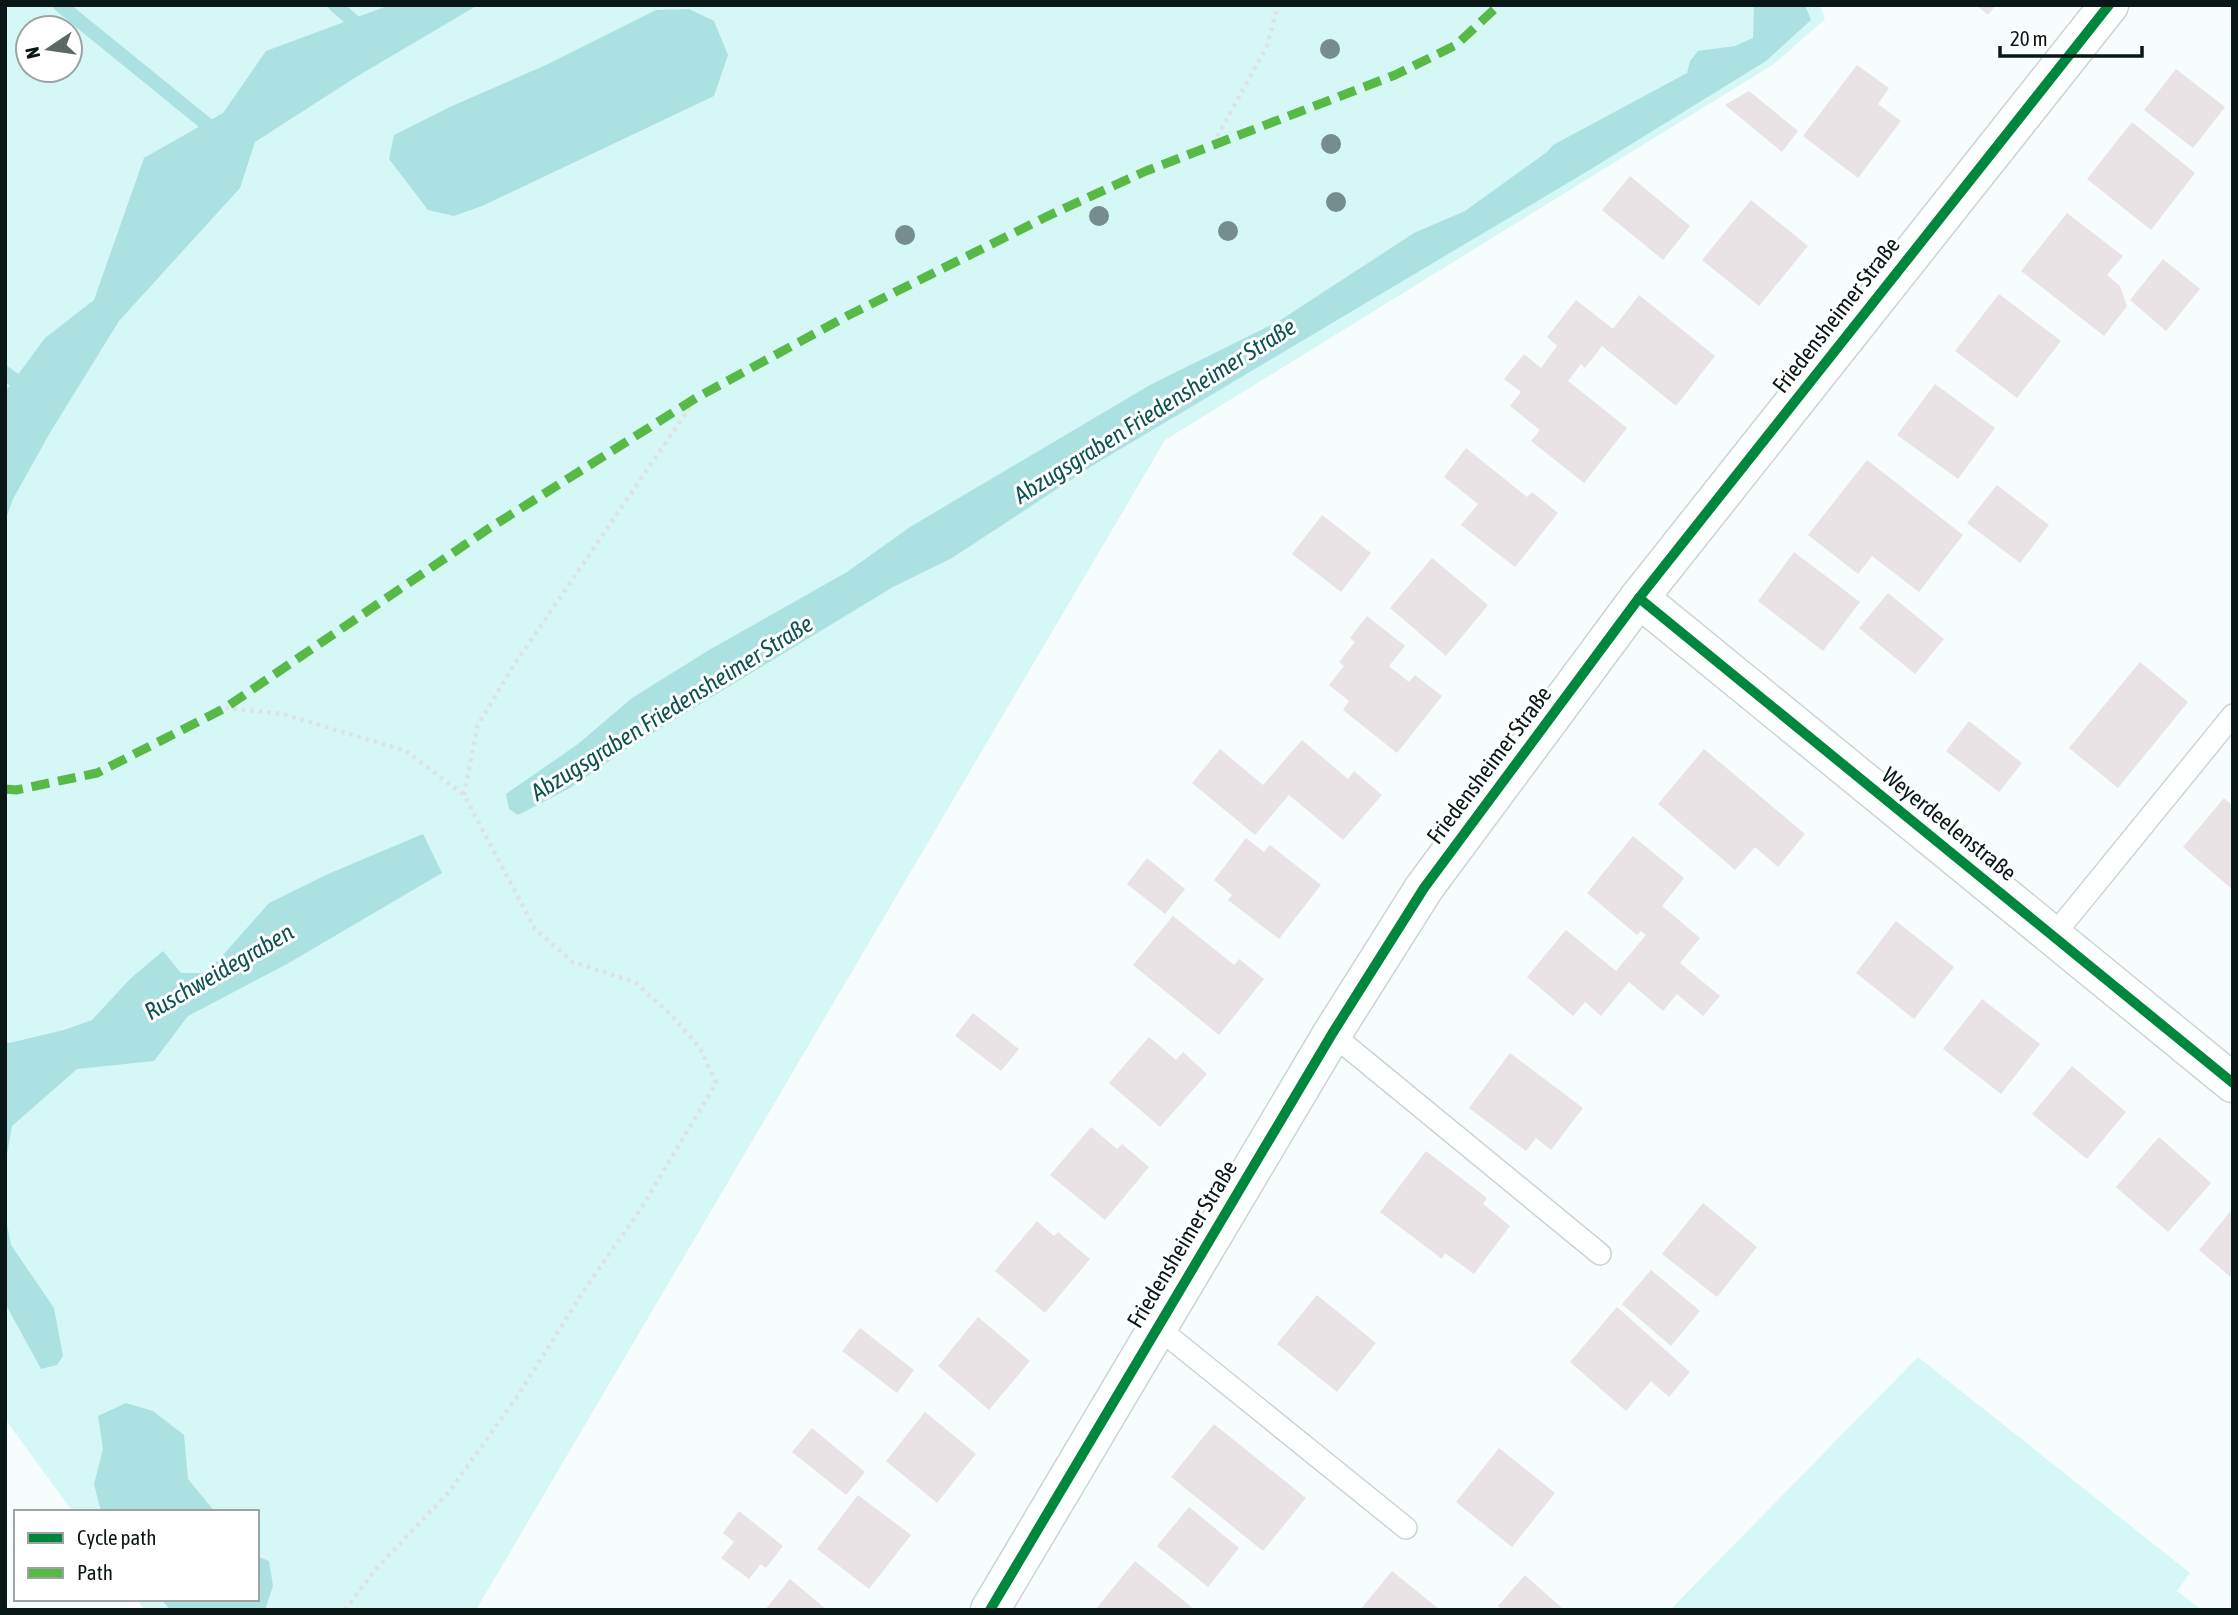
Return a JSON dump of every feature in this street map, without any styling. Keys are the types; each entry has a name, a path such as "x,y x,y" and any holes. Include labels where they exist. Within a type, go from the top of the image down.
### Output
{"street":[{"name":"Friedensheimer Straße","path":"990,1610 1332,1034 1423,888 1639,598 2109,5"},
{"name":"Weyerdeelenstraße","path":"1639,598 2233,1083"}],"lane":[{"path":"2053,936 2233,715"},
{"path":"1332,1034 1600,1254"},
{"path":"1157,1327 1406,1528"}],"path":[{"path":"1213,144 1267,46 1278,5"},
{"path":"464,795 477,727 510,671 696,398"},
{"path":"225,708 283,714 406,751 464,795 535,929 573,962 635,982 674,1018 700,1048 716,1083 642,1207 583,1292 519,1395 449,1492 375,1570 345,1610"}],"shaded area":[{"path":"5,5 1820,5 1825,19 1774,64 1165,440 476,1610 144,1610 138,1601 259,1601 259,1510 72,1510 5,1419"},
{"path":"1918,1357 2190,1573 2177,1591 2202,1610 1670,1610"}],"water":[{"path":"390,5 478,5 356,77 255,142 240,188 119,321 51,431 13,499 5,521 5,392 45,338 94,300 144,158 223,113 266,51"},
{"name":"Abzugsgraben Friedensheimer Straße","path":"1754,5 1805,5 1811,20 1766,61 1591,169 1092,466 952,558 893,587 628,748 570,788 518,815 509,809 506,794 578,744 632,698 709,650 847,572 910,527 1150,385 1279,321 1414,233 1465,211 1553,145 1687,73 1690,61 1698,51 1735,46 1753,38"},
{"path":"689,9 714,21 728,55 714,96 482,206 454,216 428,210 389,159 394,135 452,106 546,65 656,10"},
{"name":"Ruschweidegraben","path":"423,834 442,873 287,964 188,1016 154,1061 77,1069 12,1126 5,1166 5,1041 9,1043 64,1030 92,1020 130,979 163,951 181,973 207,973 269,903 328,874"},
{"path":"5,1214 11,1245 54,1308 63,1356 57,1365 41,1369 5,1303"},
{"path":"126,1403 153,1411 184,1435 188,1479 213,1510 100,1510 94,1484 103,1449 98,1416"},
{"path":"259,1557 269,1561 273,1586 265,1610 170,1610 163,1601 259,1601"}],"building":[{"path":"1976,5 1996,5 1988,15"},
{"path":"1857,65 1889,88 1878,104 1901,121 1858,178 1803,136"},
{"path":"2176,69 2225,107 2193,148 2144,110"},
{"path":"1749,91 1798,131 1782,152 1725,105"},
{"path":"2132,122 2195,173 2151,230 2087,179"},
{"path":"1630,176 1690,226 1663,260 1602,210"},
{"path":"1751,200 1808,246 1759,306 1702,260"},
{"path":"2067,213 2123,256 2107,275 2120,286 2127,306 2104,336 2021,271"},
{"path":"2163,259 2200,289 2166,331 2130,300"},
{"path":"1999,294 2061,341 2017,398 1955,351"},
{"path":"1639,295 1715,356 1676,406 1602,346 1585,368 1581,364 1568,381 1627,428 1584,483 1531,441 1540,430 1510,406 1521,392 1504,379 1524,354 1541,368 1557,346 1547,337 1576,300 1613,329"},
{"path":"1935,384 1995,428 1958,479 1897,435"},
{"path":"1466,448 1527,497 1532,492 1558,513 1515,567 1461,525 1478,504 1444,477"},
{"path":"1867,460 1963,535 1919,592 1872,556 1858,574 1808,535"},
{"path":"1997,485 2049,525 2020,563 1967,523"},
{"path":"1322,515 1371,553 1341,592 1292,554"},
{"path":"1794,552 1860,602 1823,651 1758,601"},
{"path":"1432,558 1488,605 1446,656 1390,608"},
{"path":"1888,593 1944,639 1915,674 1859,628"},
{"path":"1367,616 1405,646 1389,666 1409,682 1415,675 1442,696 1397,753 1343,710 1349,701 1329,685 1344,666 1339,662 1355,642 1350,638"},
{"path":"2140,662 2188,702 2118,788 2069,748"},
{"path":"1969,721 2022,763 1999,792 1946,751"},
{"path":"1302,740 1348,779 1354,771 1382,795 1343,840 1289,795 1255,835 1192,783 1220,749 1263,785"},
{"path":"1704,749 1805,834 1778,867 1755,847 1735,870 1658,804"},
{"path":"2224,798 2233,806 2233,890 2183,847"},
{"path":"1633,836 1684,878 1662,906 1700,938 1680,963 1720,996 1703,1016 1677,994 1663,1011 1629,982 1601,1016 1585,1002 1573,1016 1527,977 1566,930 1616,971 1646,935 1641,931 1637,935 1587,893"},
{"path":"1246,838 1264,852 1270,845 1321,885 1279,939 1228,900 1232,895 1214,880"},
{"path":"1147,858 1185,889 1165,914 1127,884"},
{"path":"1173,916 1234,965 1239,959 1264,979 1219,1035 1133,965"},
{"path":"1896,921 1954,967 1914,1019 1856,973"},
{"path":"1982,999 2040,1044 2001,1094 1943,1049"},
{"path":"973,1013 1019,1049 1001,1071 955,1036"},
{"path":"1149,1037 1176,1060 1183,1052 1207,1074 1160,1127 1109,1083"},
{"path":"1510,1053 1583,1108 1551,1150 1536,1138 1526,1151 1469,1108"},
{"path":"2072,1066 2126,1112 2087,1159 2032,1114"},
{"path":"1091,1127 1117,1149 1122,1144 1149,1167 1105,1220 1050,1175"},
{"path":"2159,1137 2211,1183 2168,1232 2116,1187"},
{"path":"1426,1151 1487,1198 1483,1204 1510,1226 1474,1274 1445,1253 1442,1259 1380,1212"},
{"path":"1703,1203 1757,1247 1717,1297 1662,1254"},
{"path":"2233,1208 2233,1279 2199,1250"},
{"path":"1037,1221 1054,1236 1058,1232 1090,1259 1045,1313 995,1271"},
{"path":"1651,1270 1700,1311 1671,1346 1622,1304"},
{"path":"1317,1295 1376,1343 1337,1392 1277,1344"},
{"path":"1617,1307 1690,1372 1669,1397 1651,1381 1626,1411 1570,1362"},
{"path":"978,1317 1030,1361 989,1410 938,1366"},
{"path":"860,1328 914,1370 897,1393 842,1351"},
{"path":"925,1412 976,1454 937,1503 886,1461"},
{"path":"1214,1424 1306,1498 1263,1551 1171,1477"},
{"path":"812,1428 865,1472 846,1495 792,1452"},
{"path":"1499,1448 1555,1493 1512,1547 1456,1502"},
{"path":"858,1495 911,1535 869,1589 817,1549"},
{"path":"1189,1507 1239,1548 1208,1587 1157,1546"},
{"path":"739,1511 783,1546 766,1568 761,1564 749,1579 721,1558 734,1542 723,1533"},
{"path":"1135,1561 1195,1610 1095,1610"},
{"path":"1392,1571 1440,1610 1360,1610"},
{"path":"1525,1575 1564,1610 1503,1610 1498,1606"},
{"path":"790,1579 827,1610 765,1610"}],"waterway":[{"path":"60,5 220,135"},
{"path":"335,5 366,32"},
{"path":"5,373 24,387 29,383"}],"marked path":[{"path":"5,789 16,790 97,773 225,708 488,529 696,398 849,315 1050,215 1146,171 1395,75 1456,45 1499,5"}],"cycle path":[{"path":"990,1610 1332,1034 1424,888 1639,598 2109,5"},
{"path":"1639,598 2233,1083"}]}
